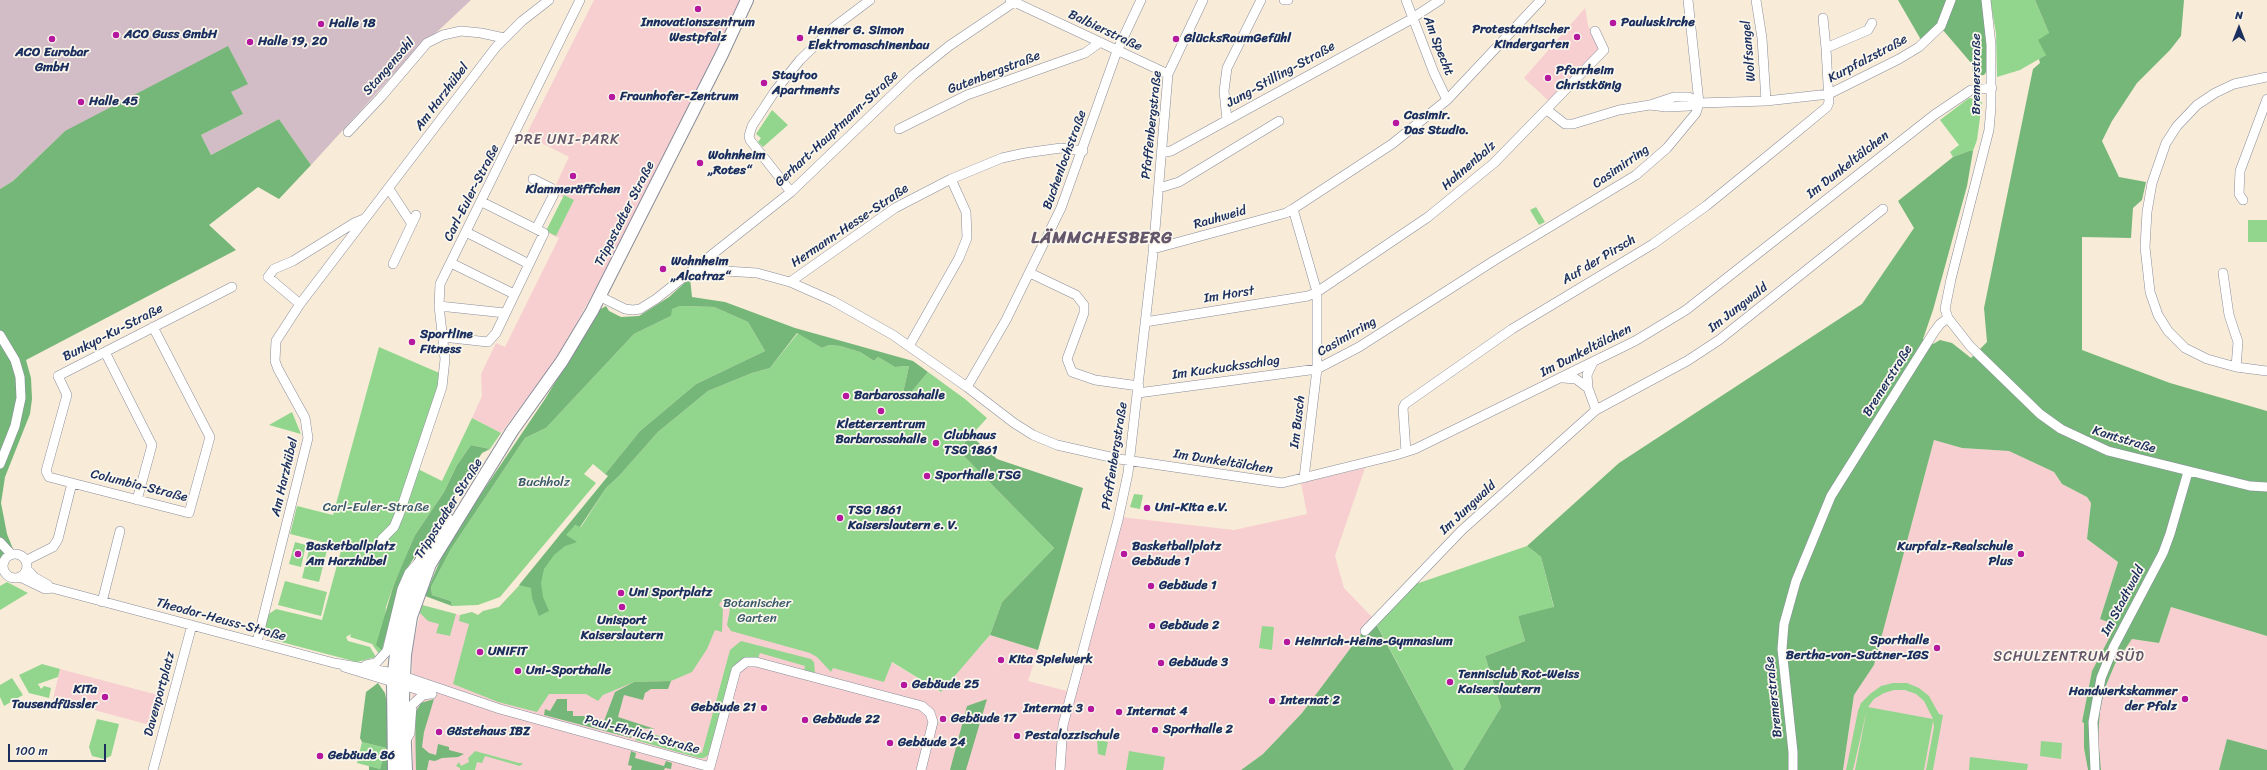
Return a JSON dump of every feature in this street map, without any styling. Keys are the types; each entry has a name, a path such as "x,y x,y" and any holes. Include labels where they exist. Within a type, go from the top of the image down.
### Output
{"main road":[{"name":"Trippstadter Straße","path":"394,770 398,680 405,655 411,617 430,564 512,431 562,361 599,296 747,0"},
{"name":"Trippstadter Straße","path":"406,770 396,642 403,609 422,559 477,473 512,431"}],"street":[{"name":"Am Harzhübel","path":"257,642 307,448 308,438 305,418 275,361 276,341 300,304 504,38 549,0"},
{"name":"Carl-Euler-Straße","path":"382,539 394,527 399,515 442,387 445,359 439,306 440,284 482,202 580,0"},
{"path":"791,192 753,144 749,136 752,126 775,91 800,60 834,27 870,0"},
{"name":"Buchenlochstraße","path":"967,387 985,360 1030,273 1064,202 1117,51 1141,0"},
{"name":"Pfaffenbergstraße","path":"1060,770 1063,725 1125,492 1130,461 1159,188 1168,74 1203,0"},
{"path":"1227,120 1224,91 1228,68 1261,0"},
{"name":"Am Specht","path":"1406,0 1447,100"},
{"path":"1413,19 1440,0"},
{"path":"1293,208 1392,144 1447,100 1541,0"},
{"path":"1688,0 1698,103"},
{"name":"Wolfsangel","path":"1756,0 1762,38 1766,100"},
{"name":"Kurpfalzstraße","path":"1546,110 1565,124 1573,124 1619,110 1650,105 1666,107 1689,106 1698,103 1766,100 1829,94 1899,59 1919,47 1942,26 1951,0"},
{"name":"Bremerstraße","path":"1793,770 1793,752 1782,649 1784,624 1796,581 1832,496 1934,332 1940,324 1948,318 1946,309 1951,279 1988,130 1992,88 1991,45 1986,0"},
{"name":"Gerhart-Hauptmann-Straße","path":"599,296 625,310 640,309 791,192 913,75 946,48 1014,1"},
{"name":"Balbierstraße","path":"1014,1 1099,43 1168,74"},
{"path":"1823,18 1829,94"},
{"name":"Jung-Stilling-Straße","path":"1162,153 1171,151 1413,19"},
{"path":"1826,48 1868,30 1872,24"},
{"name":"Stangensohl","path":"348,132 381,97 427,43 443,35 461,31 481,33 504,38"},
{"name":"Hahnenbalz","path":"1317,292 1446,204 1494,163 1604,50 1595,31"},
{"name":"Gutenbergstraße","path":"899,129 967,95 1085,53 1099,43"},
{"path":"2267,77 2224,88 2197,105 2183,119 2166,143 2157,166 2147,212 2145,247 2147,274 2154,303 2163,324 2176,339 2195,354 2236,367 2267,371"},
{"name":"Im Dunkeltälchen","path":"693,269 757,273 790,282 833,301 909,346 940,367 1003,415 1033,435 1072,450 1130,461 1273,483 1304,478 1406,452 1562,378 1635,341 1686,310 1934,115 1971,90 1992,88"},
{"name":"Auf der Pirsch","path":"1406,452 1403,408 1405,404 1512,329 1653,244 1706,206 1827,107 1829,94"},
{"path":"2242,200 2239,194 2240,171 2267,98"},
{"name":"Casimirring","path":"1293,208 1317,292 1317,369 1360,347 1495,260 1636,174 1650,164 1681,132 1696,113 1698,103"},
{"name":"Pfaffenbergstraße","path":"1159,188 1179,182 1279,121"},
{"name":"Hermann-Hesse-Straße","path":"790,282 895,208 951,179 1002,158 1025,153 1061,148 1083,151"},
{"path":"533,179 550,188 554,194 536,229"},
{"path":"909,346 959,258 967,238 966,212 951,179"},
{"path":"389,189 414,220 393,264"},
{"path":"443,336 488,342 496,333 544,233 482,202"},
{"name":"Rauhweid","path":"1153,249 1158,250 1279,215 1293,208"},
{"name":"Im Jungwald","path":"1365,631 1462,530 1596,410 1687,361 1718,340 1883,209"},
{"name":"Am Harzhübel","path":"300,304 268,277 274,269 293,262 354,223 364,219"},
{"path":"466,232 529,264"},
{"path":"451,263 514,294"},
{"name":"Im Kuckucksschlag","path":"1030,273 1076,295 1084,305 1084,313 1067,359 1072,372 1094,380 1138,389 1317,369"},
{"path":"2223,273 2229,315 2238,342 2236,367"},
{"name":"Bunkyo-Ku-Straße","path":"72,483 48,476 46,471 66,395 58,376 232,287"},
{"name":"Im Horst","path":"1145,322 1308,296 1317,292"},
{"path":"439,306 505,313"},
{"name":"Kantstraße","path":"1948,318 1970,346 2040,414 2061,429 2108,451 2188,472 2250,486 2267,487"},
{"name":"Columbia-Straße","path":"72,483 190,513 210,437 153,328"},
{"path":"0,335 15,360 20,377 21,398 16,426 0,464"},
{"path":"104,352 152,445 138,500"},
{"path":"1593,362 1587,375 1588,388 1596,410"},
{"name":"Im Busch","path":"1304,478 1317,369"},
{"path":"1562,378 1576,379 1588,388"},
{"name":"Im Stadtwald","path":"2096,770 2093,722 2101,678 2117,640 2163,553 2188,472"},
{"path":"20,577 27,565 48,550 58,539 72,483"},
{"path":"102,602 120,532"},
{"name":"Theodor-Heuss-Straße","path":"0,542 4,566 20,577 45,589 52,588"},
{"name":"Theodor-Heuss-Straße","path":"4,566 23,555 34,577 52,588 334,663 353,671 398,680"},
{"path":"362,666 376,663 387,651 402,588 409,573 422,559"},
{"name":"Davenportplatz","path":"154,770 192,625"},
{"name":"Paul-Ehrlich-Straße","path":"398,680 448,692 500,709 710,767 734,675 739,667 751,661 922,706 930,713 933,722 921,770"},
{"name":"Theodor-Heuss-Straße","path":"334,663 362,666 398,680"},
{"name":"Paul-Ehrlich-Straße","path":"398,680 432,694"},
{"name":"Paul-Ehrlich-Straße","path":"405,742 410,733 412,706 423,696 448,692"}],"shaded area":[{"path":"0,0 471,0 405,62 311,165 279,119 211,155 201,135 243,114 65,131 13,181 0,189"},
{"path":"594,0 753,0 701,106 692,102 596,288 557,358 501,433 472,418 482,396 481,374 496,343 505,347 559,238 548,233 565,198 555,193 554,189 569,157 526,135"},
{"path":"1585,8 1588,25 1599,48 1550,102 1524,78"},
{"path":"1934,440 1962,448 2009,451 2054,472 2062,484 2087,497 2091,503 2087,539 2118,562 2100,619 2117,625 2092,671 2082,722 2084,723 2084,748 2088,770 1843,770 1854,695 1874,665"},
{"path":"1365,468 1335,556 1344,588 1373,618 1302,713 1263,754 1241,770 413,770 412,650 422,605 460,615 472,612 478,615 483,611 499,607 532,572 562,532 743,571 940,692 990,635 1038,650 1028,681 1075,693 1121,517 1234,530 1307,514 1301,483"},
{"name":"Handwerkskammer der Pfalz","path":"2171,607 2267,636 2267,750 2227,739 2219,770 2101,770 2098,738 2100,711 2105,688 2115,664 2132,639 2159,643"},
{"name":"KiTa Tausendfüssler","path":"60,669 158,695 150,725 53,699"}],"green space":[{"path":"1898,0 1983,0 1987,31 1987,71 1984,75 1973,76 1972,64 1942,29 1924,45"},
{"path":"1990,0 2035,0 2049,33 2046,55 2020,70 1997,77 1996,33"},
{"path":"2035,0 2184,0 2181,36 2170,50 2137,83 2112,121 2102,141 2119,177 2146,182 2142,200 2133,208 2131,238 2082,237 2082,350 2170,383 2267,411 2267,636 2171,607 2159,643 2132,639 2115,664 2105,688 2100,711 2098,738 2101,770 2088,770 2084,748 2084,723 2082,722 2092,671 2116,625 2100,619 2118,562 2087,539 2091,503 2087,497 2062,484 2054,472 2009,451 1962,448 1934,440 1874,665 1854,695 1843,770 1463,770 1501,707 1485,656 1525,641 1518,616 1554,607 1541,557 1527,546 1619,463 1862,304 1914,228 1898,201 1953,157 1969,151 1973,151 1967,186 1933,310 1923,339 1933,344 1940,340 1952,343 1971,358 1987,342 1984,308 2033,69 2040,63 2039,59 2046,55 2038,40 2049,33"},
{"path":"228,46 248,84 231,92 243,114 201,135 211,155 279,119 311,165 279,199 258,187 209,225 236,250 26,360 31,378 32,399 30,414 5,477 1,503 7,534 13,549 0,559 0,189 13,181 65,131"},
{"path":"1969,98 1980,100 1982,103 1977,140 1973,151 1953,157 1950,152 1959,145 1940,120"},
{"path":"772,110 788,125 763,147 758,142 761,138 756,134"},
{"path":"564,195 574,200 556,236 546,231"},
{"path":"1536,207 1545,222 1539,225 1530,210"},
{"path":"2248,220 2267,220 2267,242 2248,242"},
{"path":"690,278 692,297 725,302 795,328 913,361 928,372 908,396 903,393 909,366 895,367 878,357 874,361 860,352 840,346 829,345 822,348 797,333 770,368 752,373 708,391 658,432 619,476 606,488 580,527 575,525 566,535 577,542 565,546 554,555 544,569 541,583 543,597 549,611 539,616 532,598 531,588 519,585 608,476 605,474 640,431 696,384 765,351 748,322 714,307 680,306 672,309 671,316 634,334 546,428 525,438 451,549 431,587 432,595 451,601 452,606 425,596 442,556 454,534 545,399 599,310 606,306 609,311 621,317 639,316 669,297"},
{"name":"Buchholz","path":"680,306 714,307 748,322 765,351 696,384 640,431 605,474 593,464 584,474 596,483 500,597 478,605 452,606 451,601 432,595 431,587 451,549 525,438 546,428 634,334 671,316 671,309"},
{"name":"TSG 1861 Kaiserslautern e. V.","path":"798,333 822,348 829,345 840,346 860,352 874,361 878,357 895,367 909,366 903,393 908,396 928,372 965,399 987,418 958,450 1054,548 1002,602 990,635 941,692 892,662 884,682 833,668 831,672 817,657 810,653 731,631 727,625 730,609 721,601 719,605 723,609 722,632 715,630 707,649 692,672 671,681 634,682 603,695 598,701 586,694 549,694 537,712 498,702 453,684 469,624 459,621 460,615 472,612 478,615 483,611 499,607 532,572 562,532 575,525 581,527 606,488 619,476 658,432 708,391 752,373 770,368"},
{"name":"Carl-Euler-Straße","path":"379,347 444,375 416,467 420,470 442,481 472,418 501,433 490,449 471,445 457,465 444,492 415,535 386,607 382,650 379,654 372,644 350,637 351,634 346,637 348,641 370,647 376,657 357,662 270,639 266,631 266,624 269,614 276,609 322,620 342,547 290,534 297,506 333,515"},
{"path":"292,412 301,434 269,425"},
{"path":"971,436 997,459 1083,488 1038,650 990,635 1002,602 1054,548 958,450"},
{"path":"471,445 490,449 482,453 408,567 400,584 382,650 376,645 393,587 415,535 444,492 457,465"},
{"path":"1134,494 1143,495 1140,509 1130,507"},
{"name":"Basketballplatz Am Harzhübel","path":"295,542 306,545 301,567 289,564"},
{"path":"310,546 327,550 319,582 302,578"},
{"name":"Tennisclub Rot-Weiss Kaiserslautern","path":"1527,546 1541,557 1554,608 1518,616 1525,641 1485,656 1501,707 1463,770 1454,770 1376,623 1410,586"},
{"path":"285,581 327,592 321,616 278,605"},
{"path":"7,582 28,593 0,610 0,586"},
{"path":"422,605 456,614 450,636 436,633 439,624 428,621 420,613"},
{"path":"1373,618 1454,770 1241,770 1263,754 1302,713"},
{"path":"1262,626 1274,627 1272,650 1259,648"},
{"path":"741,641 811,659 814,662 815,673 804,670 805,666 760,653 758,658 743,659 737,663 733,669 708,755 704,758 699,758 635,740 643,732 687,743 685,749 702,753 730,650"},
{"path":"42,664 60,669 58,677 38,684 41,689 44,686 51,688 49,698 29,693 19,675"},
{"path":"12,678 23,695 4,706 0,697 0,685"},
{"path":"671,681 668,689 651,689 645,693 643,700 624,695 618,717 655,729 636,728 631,738 544,715 545,709 550,711 557,699 567,699 567,711 573,711 573,716 588,716 604,721 615,692 634,682"},
{"path":"378,683 385,693 387,703 389,770 369,770 369,766 380,769 386,748 362,742 360,738 366,692"},
{"path":"1893,683 1907,683 1919,688 1929,696 1939,714 1943,715 1933,770 1926,770 1934,727 1933,721 1924,770 1855,770 1867,709 1853,770 1846,770 1861,703 1881,686","holes":["1894,690 1905,690 1916,694 1924,701 1933,719 1868,707 1874,699 1884,693"]},
{"path":"434,699 424,732 422,747 429,753 436,755 438,744 449,747 449,750 464,754 458,757 442,758 435,761 429,760 427,770 416,770 415,713 421,703"},
{"path":"987,699 966,770 950,770 967,706"},
{"path":"97,719 119,724 111,756 104,759 92,756 89,747"},
{"path":"2227,739 2267,750 2267,770 2219,770"},
{"path":"1097,740 1108,742 1105,756 1098,754"},
{"path":"2041,741 2062,743 2061,759 2040,756"},
{"path":"362,742 386,748 380,769 357,763"},
{"path":"475,751 523,763 520,766 485,756 482,763 477,762 475,770 460,770 460,768 456,766 459,762 461,766 469,762 468,758"},
{"path":"631,751 636,753 635,758 664,766 666,761 672,763 671,769 631,770 632,766 628,765"},
{"path":"1129,751 1165,757 1163,770 1126,770"},
{"path":"1970,757 2028,764 2027,770 1969,770"}],"place":[{"name":"Innovationszentrum Westpfalz","path":"698,9"},
{"name":"Pauluskirche","path":"1613,23"},
{"name":"Halle 18","path":"321,24"},
{"name":"ACO Guss GmbH","path":"116,35"},
{"name":"Protestantischer Kindergarten","path":"1577,37"},
{"name":"Henner G. Simon Elektromaschinenbau","path":"800,38"},
{"name":"ACO Eurobar GmbH","path":"52,39"},
{"name":"GlücksRaumGefühl","path":"1176,39"},
{"name":"Halle 19, 20","path":"250,42"},
{"name":"Pfarrheim Christkönig","path":"1548,78"},
{"name":"Staytoo Apartments","path":"764,83"},
{"name":"Fraunhofer-Zentrum","path":"612,97"},
{"name":"Halle 45","path":"81,102"},
{"name":"Casimir. Das Studio.","path":"1396,123"},
{"name":"Wohnheim „Rotes“","path":"700,163"},
{"name":"Klammeräffchen","path":"573,176"},
{"name":"Wohnheim „Alcatraz“","path":"663,269"},
{"name":"Sportline Fitness","path":"412,342"},
{"name":"Barbarossahalle","path":"846,396"},
{"name":"Kletterzentrum Barbarossahalle","path":"881,411"},
{"name":"Clubhaus TSG 1861","path":"936,443"},
{"name":"Sporthalle TSG","path":"927,476"},
{"name":"Uni-Kita e.V.","path":"1147,508"},
{"name":"TSG 1861 Kaiserslautern e. V.","path":"840,518"},
{"name":"Basketballplatz Am Harzhübel","path":"298,554"},
{"name":"Basketballplatz Gebäude 1","path":"1124,554"},
{"name":"Kurpfalz-Realschule Plus","path":"2021,554"},
{"name":"Gebäude 1","path":"1151,586"},
{"name":"Uni Sportplatz","path":"621,593"},
{"name":"Unisport Kaiserslautern","path":"622,607"},
{"name":"Gebäude 2","path":"1152,626"},
{"name":"Heinrich-Heine-Gymnasium","path":"1287,642"},
{"name":"Sporthalle Bertha-von-Suttner-IGS","path":"1937,648"},
{"name":"UNIFIT","path":"480,652"},
{"name":"Kita Spielwerk","path":"1001,660"},
{"name":"Gebäude 3","path":"1161,663"},
{"name":"Uni-Sporthalle","path":"518,671"},
{"name":"Tennisclub Rot-Weiss Kaiserslautern","path":"1450,682"},
{"name":"Gebäude 25","path":"904,685"},
{"name":"KiTa Tausendfüssler","path":"105,697"},
{"name":"Handwerkskammer der Pfalz","path":"2185,699"},
{"name":"Internat 2","path":"1272,701"},
{"name":"Gebäude 21","path":"764,708"},
{"name":"Internat 3","path":"1091,709"},
{"name":"Internat 4","path":"1119,712"},
{"name":"Gebäude 17","path":"943,719"},
{"name":"Gebäude 22","path":"805,720"},
{"name":"Sporthalle 2","path":"1155,730"},
{"name":"Gästehaus IBZ","path":"439,732"},
{"name":"Pestalozzischule","path":"1017,736"},
{"name":"Gebäude 24","path":"890,743"},
{"name":"Gebäude 86","path":"320,756"}],"district":[{"name":"PRE UNI-PARK","path":"567,140"},
{"name":"LÄMMCHESBERG","path":"1102,239"},
{"name":"SCHULZENTRUM SÜD","path":"2069,657"}],"park label":[{"name":"Botanischer Garten","path":"757,612"}]}
